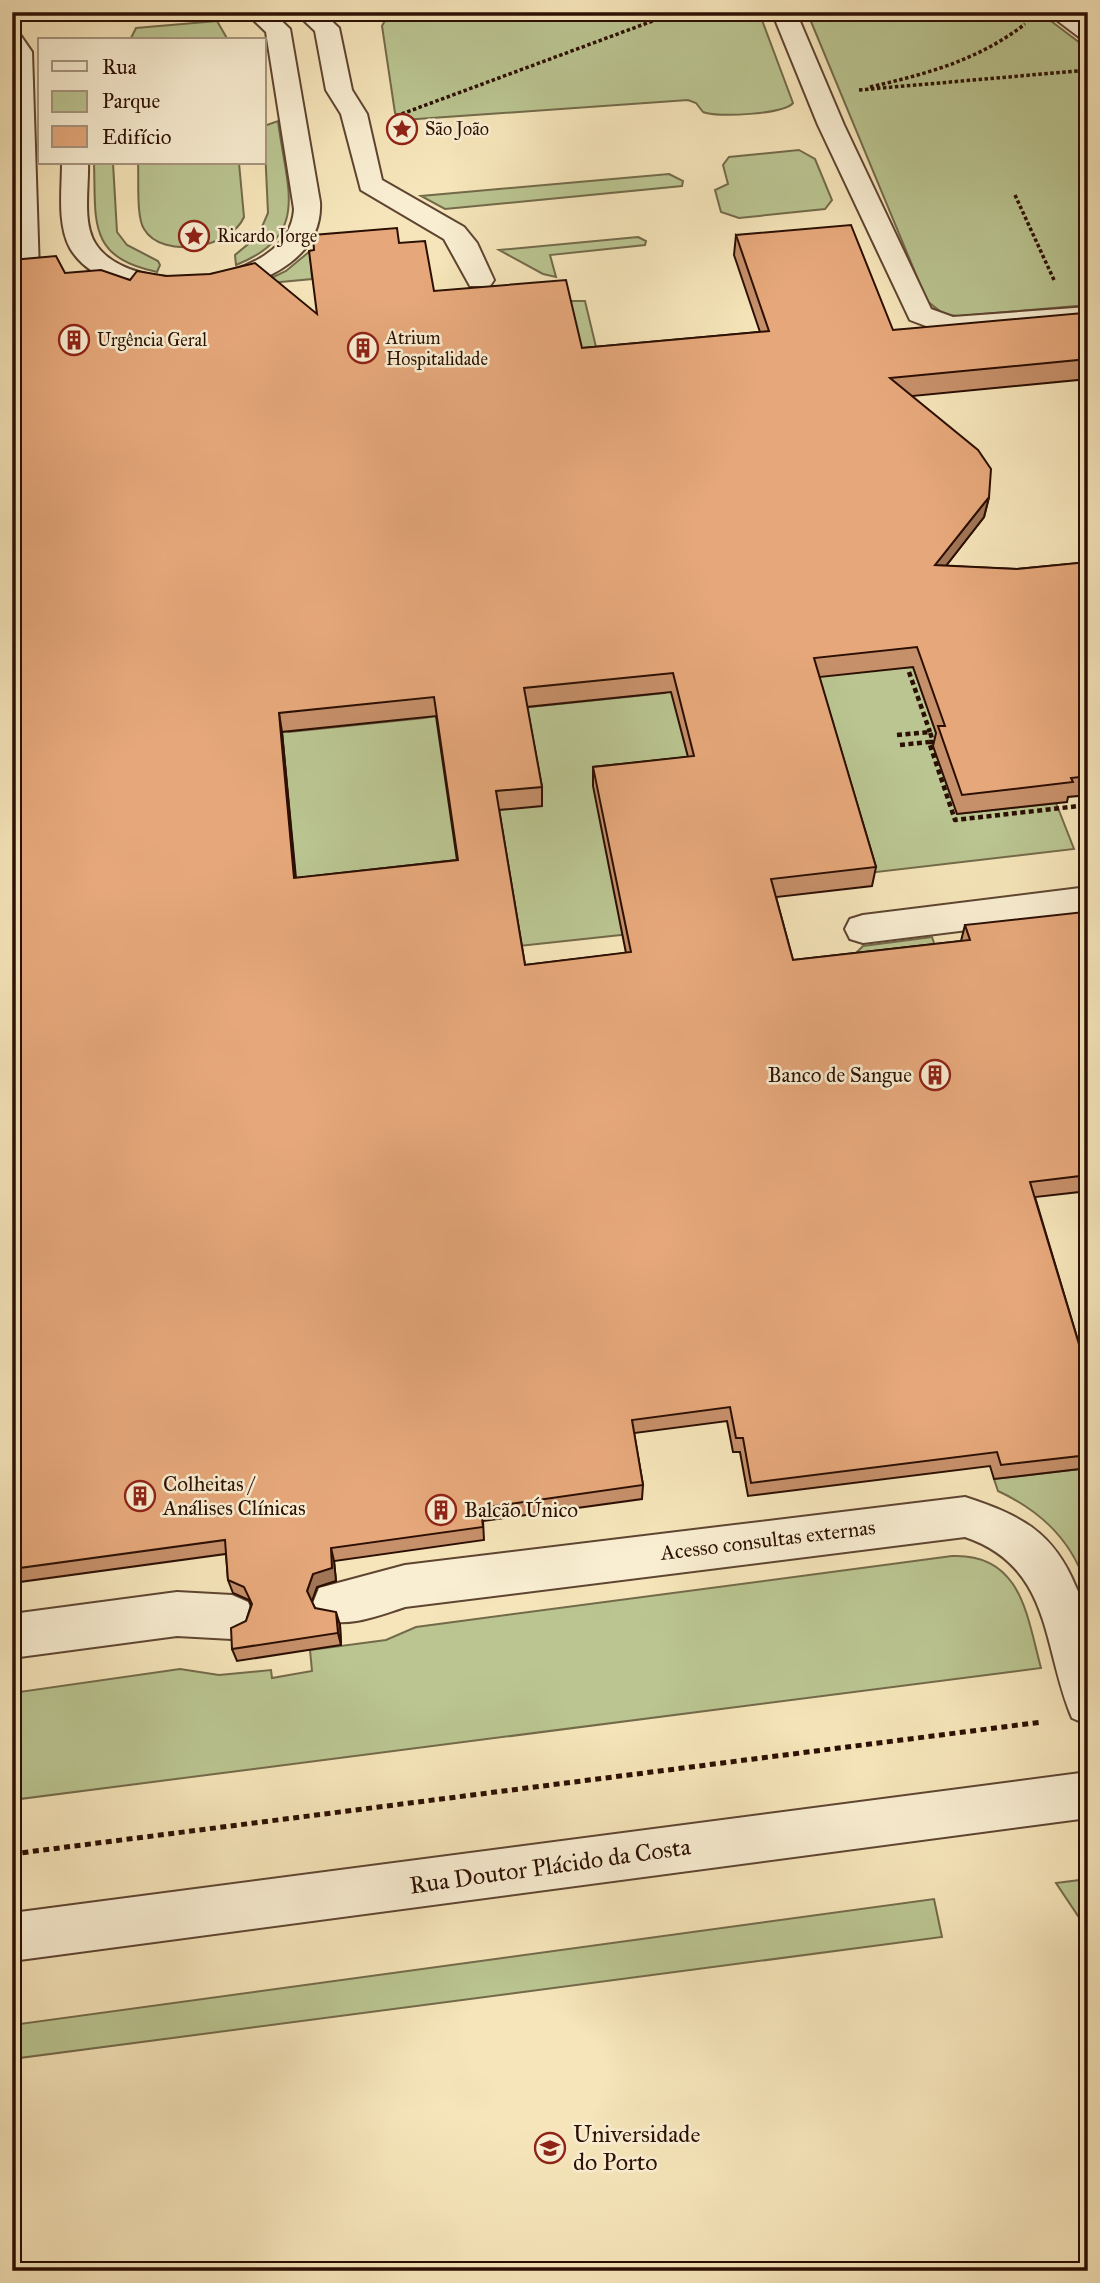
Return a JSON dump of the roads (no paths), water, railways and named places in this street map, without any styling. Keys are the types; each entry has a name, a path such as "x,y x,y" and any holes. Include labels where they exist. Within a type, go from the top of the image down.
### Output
{"street":[{"path":"75,164 78,234 83,247 99,264 132,280 167,286 196,286 247,275 287,251 302,234 307,206 291,94 278,29 257,12"},
{"path":"784,12 831,125 920,314 950,326 1079,317"},
{"path":"1058,12 1088,32"},
{"path":"278,29 322,14 340,90 354,114 370,184 454,233 463,243 481,280 462,274 449,265 436,239 362,201 342,177 332,116 340,90"},
{"path":"12,41 20,52 24,258"},
{"path":"266,96 340,90"},
{"path":"863,929 1088,901"},
{"name":"Acesso consultas externas","path":"335,1603 419,1585 965,1517 1004,1528 1024,1543 1042,1563 1054,1587 1088,1702"},
{"path":"12,1636 177,1614 232,1617"},
{"name":"Rua Doutor Plácido da Costa","path":"12,1937 1088,1795"}],"place":[{"name":"São João","path":"402,129"},
{"name":"Ricardo Jorge","path":"194,236"},
{"name":"Urgência Geral","path":"74,340"},
{"name":"Atrium Hospitalidade","path":"363,348"},
{"name":"Banco de Sangue","path":"935,1075"},
{"name":"Colheitas / Análises Clínicas","path":"140,1496"},
{"name":"Balcão Único","path":"441,1510"},
{"name":"Universidade do Porto","path":"550,2148"}]}
